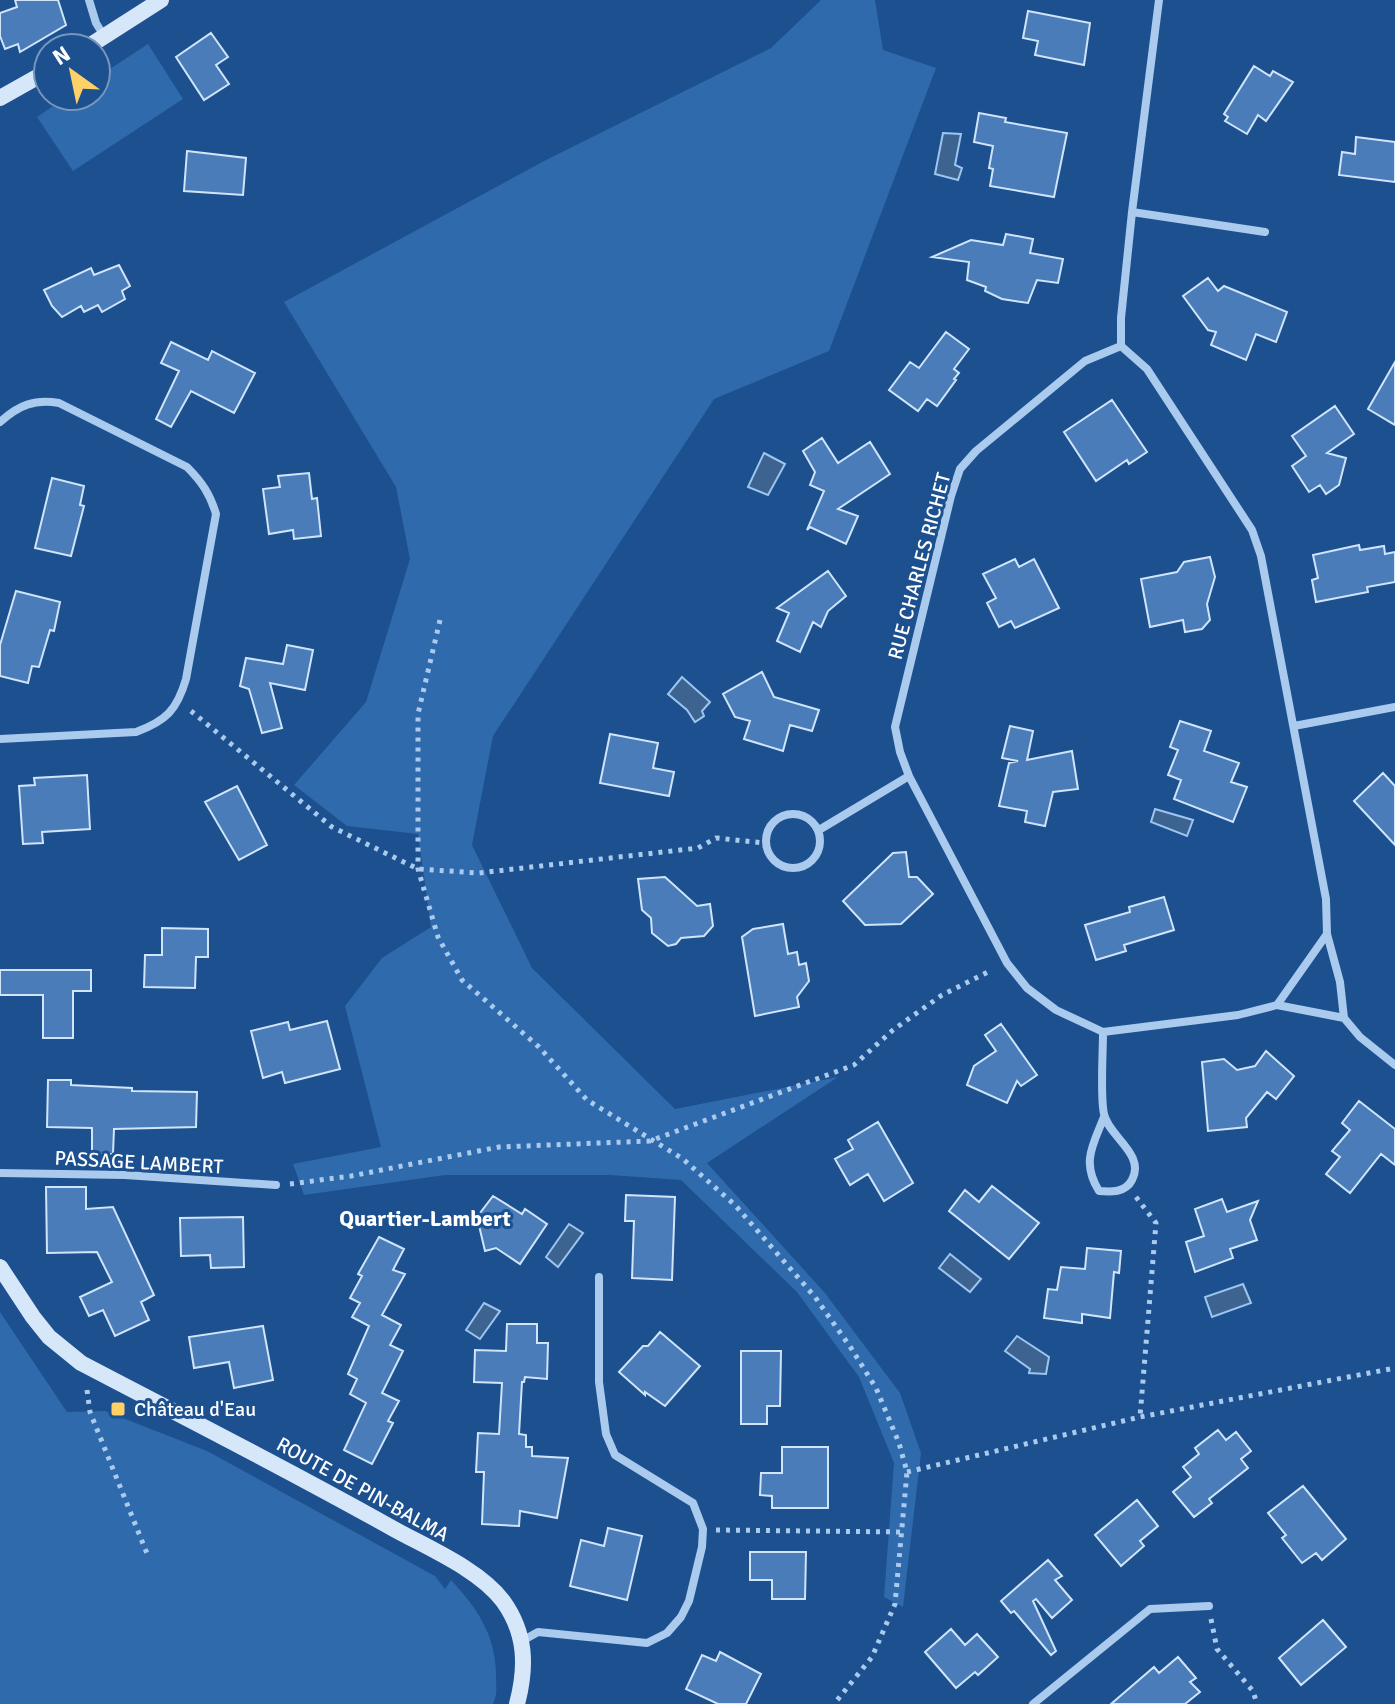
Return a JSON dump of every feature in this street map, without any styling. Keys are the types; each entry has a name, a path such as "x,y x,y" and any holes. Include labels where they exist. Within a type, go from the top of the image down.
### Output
{"street":[{"path":"89,0 102,32"},
{"path":"112,32 161,0"},
{"path":"1159,0 1132,212 1121,346 1147,369 1252,530 1261,556 1294,726 1326,899 1327,934 1340,982 1344,1018 1360,1037 1395,1065"},
{"path":"0,98 32,80"},
{"path":"1132,212 1265,232"},
{"name":"RUE CHARLES RICHET","path":"1103,1032 1046,1003 1027,988 1007,963 909,776 895,727 960,469 976,451 1085,361 1121,346"},
{"path":"0,422 18,409 39,400 59,403 187,467 211,496 216,514 180,701 155,725 136,732 0,739"},
{"path":"1294,726 1395,707"},
{"path":"819,830 909,776"},
{"path":"795,813 810,818 819,830 821,844 816,857 806,865 793,868 780,865 770,856 765,843 769,828 780,817 795,813"},
{"path":"1277,1005 1327,934"},
{"path":"1104,1117 1126,1146 1135,1175 1128,1186 1113,1193 1099,1191 1090,1176 1089,1154 1104,1117 1103,1032 1238,1015 1277,1005 1344,1018"},
{"name":"PASSAGE LAMBERT","path":"0,1173 125,1175 276,1185"},
{"name":"ROUTE DE PIN-BALMA","path":"1,1266 49,1337 81,1363 230,1439 486,1583 500,1597 518,1627 522,1641 525,1657 517,1704"},
{"path":"522,1641 538,1632 647,1643 667,1633 681,1617 689,1601 702,1547 703,1529 693,1503 615,1455 606,1434 599,1382 599,1277"},
{"path":"1033,1704 1150,1609 1209,1606"}],"path":[{"path":"440,620 418,714 418,869 438,937 462,980 539,1047 587,1100 683,1159 735,1205 815,1297 876,1388 899,1443 907,1472 895,1604 872,1657 834,1704"},
{"path":"180,701 332,827 418,869 479,873 698,848 716,838 765,843"},
{"path":"276,1185 351,1176 499,1147 650,1141 854,1065 893,1030 942,995 1007,963"},
{"path":"1128,1186 1156,1223 1140,1417"},
{"path":"907,1472 1140,1417 1395,1368"},
{"path":"90,1412 148,1556"},
{"path":"703,1529 902,1532"},
{"path":"1209,1606 1217,1649 1253,1691 1257,1704"}],"shaded area":[{"path":"821,0 875,0 883,50 936,68 829,351 714,399 493,736 472,845 532,968 675,1109 838,1077 707,1163 825,1293 900,1393 921,1453 903,1607 884,1597 894,1463 859,1377 797,1292 681,1180 610,1175 445,1175 304,1195 293,1164 381,1147 345,1006 382,958 431,927 418,834 347,826 294,785 366,702 410,559 396,487 284,302 546,160 771,48"},
{"path":"148,44 183,99 73,171 37,117 44,112 112,112 112,68"},
{"path":"943,133 961,134 955,165 962,168 958,180 935,174"},
{"path":"764,453 785,464 768,495 748,487"},
{"path":"682,677 710,702 702,711 704,716 695,722 687,710 668,694"},
{"path":"1155,809 1193,820 1187,836 1151,822"},
{"path":"569,1224 583,1233 558,1267 546,1257"},
{"path":"950,1254 981,1279 970,1292 939,1268"},
{"path":"1243,1284 1251,1303 1212,1317 1205,1297"},
{"path":"484,1303 500,1311 480,1339 466,1330"},
{"path":"0,1312 67,1412 105,1411 207,1451 435,1576 445,1589 451,1580 476,1611 488,1634 496,1673 493,1704 0,1704"},
{"path":"1017,1336 1049,1357 1046,1374 1029,1373 1030,1369 1005,1351"}],"building":[{"path":"15,0 58,0 66,25 54,32 32,32 32,45 20,52 18,44 5,49 0,36 0,13 17,7"},
{"path":"1028,11 1090,23 1084,65 1035,55 1038,41 1023,38"},
{"path":"211,33 228,57 216,65 229,84 204,100 176,57"},
{"path":"1254,66 1270,76 1273,71 1293,82 1266,121 1258,115 1247,134 1225,121 1228,117 1224,114"},
{"path":"979,113 1006,118 1005,122 1067,133 1054,197 990,186 993,146 974,142"},
{"path":"1356,137 1395,142 1395,182 1339,175 1342,152 1355,154"},
{"path":"187,151 246,158 243,195 184,191"},
{"path":"1006,234 1033,239 1030,253 1063,259 1058,283 1037,280 1028,303 1002,299 985,291 986,287 967,280 969,262 932,257 971,240 1003,245"},
{"path":"119,265 130,286 122,291 125,299 102,312 98,305 84,312 81,306 62,317 44,290 91,268 94,275"},
{"path":"1208,278 1218,291 1224,286 1287,312 1276,342 1256,334 1246,360 1211,345 1216,332 1208,330 1183,296"},
{"path":"946,332 969,349 954,369 959,373 956,380 937,406 927,399 918,411 889,390 910,362 919,368"},
{"path":"171,342 208,360 212,351 255,373 234,413 191,391 171,427 156,419 179,371 161,363"},
{"path":"1395,362 1395,425 1368,409"},
{"path":"1112,400 1147,452 1129,464 1127,460 1096,481 1064,432"},
{"path":"1335,406 1354,434 1327,453 1346,458 1339,485 1326,494 1320,485 1309,492 1292,466 1306,456 1292,436"},
{"path":"822,438 838,463 870,442 890,474 838,509 858,516 846,544 810,527 807,530 824,491 810,485 815,472 803,451"},
{"path":"309,473 312,499 317,498 321,536 294,539 293,530 269,534 263,489 280,487 278,476"},
{"path":"52,478 84,486 80,505 84,506 71,556 35,548"},
{"path":"1359,545 1360,550 1384,546 1385,554 1395,552 1395,582 1367,587 1368,592 1316,602 1312,580 1318,578 1313,555"},
{"path":"1210,557 1215,577 1207,604 1210,620 1202,629 1185,632 1183,620 1150,627 1141,579 1177,572 1184,562"},
{"path":"1015,559 1019,567 1034,559 1059,608 1015,628 1011,621 999,627 987,603 996,598 983,574"},
{"path":"828,571 846,596 828,611 821,627 813,622 800,652 777,641 789,613 777,608"},
{"path":"16,591 60,602 54,631 50,630 39,667 32,666 28,683 0,676 0,645"},
{"path":"287,645 313,650 305,690 270,683 282,728 262,733 249,689 240,686 246,658 283,664"},
{"path":"762,672 774,697 819,710 812,731 790,725 783,751 744,739 750,721 735,717 723,694"},
{"path":"1180,721 1211,731 1204,751 1239,763 1231,782 1247,787 1233,822 1174,799 1181,780 1168,775 1178,750 1170,747"},
{"path":"1010,726 1033,731 1027,760 1072,751 1078,789 1053,792 1045,826 1025,822 1027,811 999,806 1009,763 1018,761 1002,758"},
{"path":"610,734 658,743 653,768 674,772 669,796 600,783"},
{"path":"1383,773 1395,786 1395,845 1354,801"},
{"path":"87,775 90,829 42,832 43,843 23,844 19,786 35,785 34,778"},
{"path":"237,786 267,845 239,860 205,802"},
{"path":"906,852 909,877 917,877 933,894 901,924 865,925 843,901 893,853"},
{"path":"665,877 697,906 710,904 713,926 704,936 681,938 676,944 668,946 652,933 651,918 642,910 638,879"},
{"path":"1164,897 1174,930 1124,945 1126,951 1096,960 1085,925 1130,912 1129,907"},
{"path":"783,924 788,954 797,952 799,965 806,963 809,981 797,997 799,1007 755,1016 742,937 753,929"},
{"path":"162,928 208,929 208,957 196,957 195,988 144,987 145,955 162,955"},
{"path":"0,970 91,970 91,991 73,991 73,1038 43,1038 43,995 0,995"},
{"path":"327,1021 340,1069 285,1083 282,1072 263,1078 251,1031 288,1022 290,1030"},
{"path":"1001,1024 1037,1075 1021,1086 1017,1081 1007,1103 967,1085 974,1066 996,1051 985,1035"},
{"path":"1266,1051 1294,1076 1276,1099 1267,1092 1246,1118 1247,1127 1208,1131 1202,1062 1224,1059 1237,1070 1255,1066"},
{"path":"48,1080 71,1080 71,1085 132,1088 132,1091 197,1092 196,1127 114,1129 113,1154 92,1154 92,1128 47,1127"},
{"path":"1359,1101 1395,1129 1395,1165 1381,1154 1350,1193 1326,1174 1340,1157 1332,1151 1350,1130 1342,1123"},
{"path":"878,1122 913,1183 884,1201 868,1174 850,1185 835,1159 853,1149 848,1140"},
{"path":"992,1186 1039,1223 1009,1259 949,1211 965,1190 979,1202"},
{"path":"46,1187 86,1187 86,1209 113,1207 154,1295 141,1302 149,1320 115,1336 103,1310 89,1316 80,1297 112,1282 97,1252 47,1253"},
{"path":"626,1195 675,1197 672,1280 632,1278 634,1221 625,1221"},
{"path":"493,1196 522,1214 525,1209 547,1224 520,1264 496,1248 485,1251 477,1217"},
{"path":"1222,1199 1227,1212 1258,1201 1250,1220 1257,1240 1230,1249 1233,1258 1195,1272 1186,1242 1204,1236 1195,1209"},
{"path":"243,1217 244,1267 211,1268 210,1255 181,1256 180,1218"},
{"path":"379,1237 404,1249 393,1270 405,1274 382,1315 401,1325 390,1345 403,1351 382,1393 399,1401 388,1421 393,1423 372,1464 344,1450 366,1403 350,1394 357,1379 348,1374 369,1326 352,1317 360,1303 350,1298 362,1276 358,1274"},
{"path":"1087,1248 1121,1251 1119,1273 1114,1272 1110,1318 1082,1314 1082,1323 1044,1318 1048,1289 1057,1290 1061,1267 1085,1269"},
{"path":"507,1324 537,1324 537,1343 548,1343 547,1379 525,1377 522,1382 519,1434 526,1435 526,1447 532,1447 532,1456 568,1458 557,1518 520,1511 519,1526 482,1524 484,1472 476,1472 478,1433 499,1434 502,1383 474,1382 475,1350 506,1351"},
{"path":"263,1326 273,1380 234,1388 229,1362 194,1368 189,1337"},
{"path":"660,1332 700,1366 665,1406 645,1392 645,1395 619,1372"},
{"path":"741,1351 781,1351 780,1406 767,1406 767,1424 741,1424"},
{"path":"1218,1430 1226,1440 1236,1432 1251,1451 1241,1459 1248,1468 1209,1499 1212,1503 1194,1517 1173,1492 1191,1477 1183,1467 1199,1454 1195,1448"},
{"path":"782,1447 828,1447 828,1508 772,1508 772,1496 760,1495 761,1473 782,1473"},
{"path":"1303,1486 1346,1539 1322,1560 1316,1553 1302,1563 1282,1538 1286,1535 1268,1513"},
{"path":"1137,1500 1158,1526 1140,1541 1144,1546 1121,1566 1095,1535"},
{"path":"608,1528 642,1536 627,1600 570,1586 581,1540 604,1546"},
{"path":"750,1552 806,1552 805,1599 772,1599 772,1580 750,1580"},
{"path":"1048,1560 1062,1576 1055,1580 1072,1600 1052,1618 1036,1599 1033,1601 1056,1651 1051,1655 1014,1611 1011,1613 1001,1601"},
{"path":"1323,1620 1346,1647 1301,1685 1279,1658"},
{"path":"951,1629 965,1645 977,1634 998,1657 978,1675 975,1672 956,1688 925,1652"},
{"path":"720,1652 761,1674 746,1704 718,1704 686,1689 702,1655 716,1661"},
{"path":"1178,1657 1196,1678 1190,1682 1200,1692 1185,1704 1111,1704 1154,1667 1159,1673"}],"place":[{"name":"Château d'Eau","path":"118,1409"}],"district":[{"name":"Quartier-Lambert","path":"425,1218"}]}
